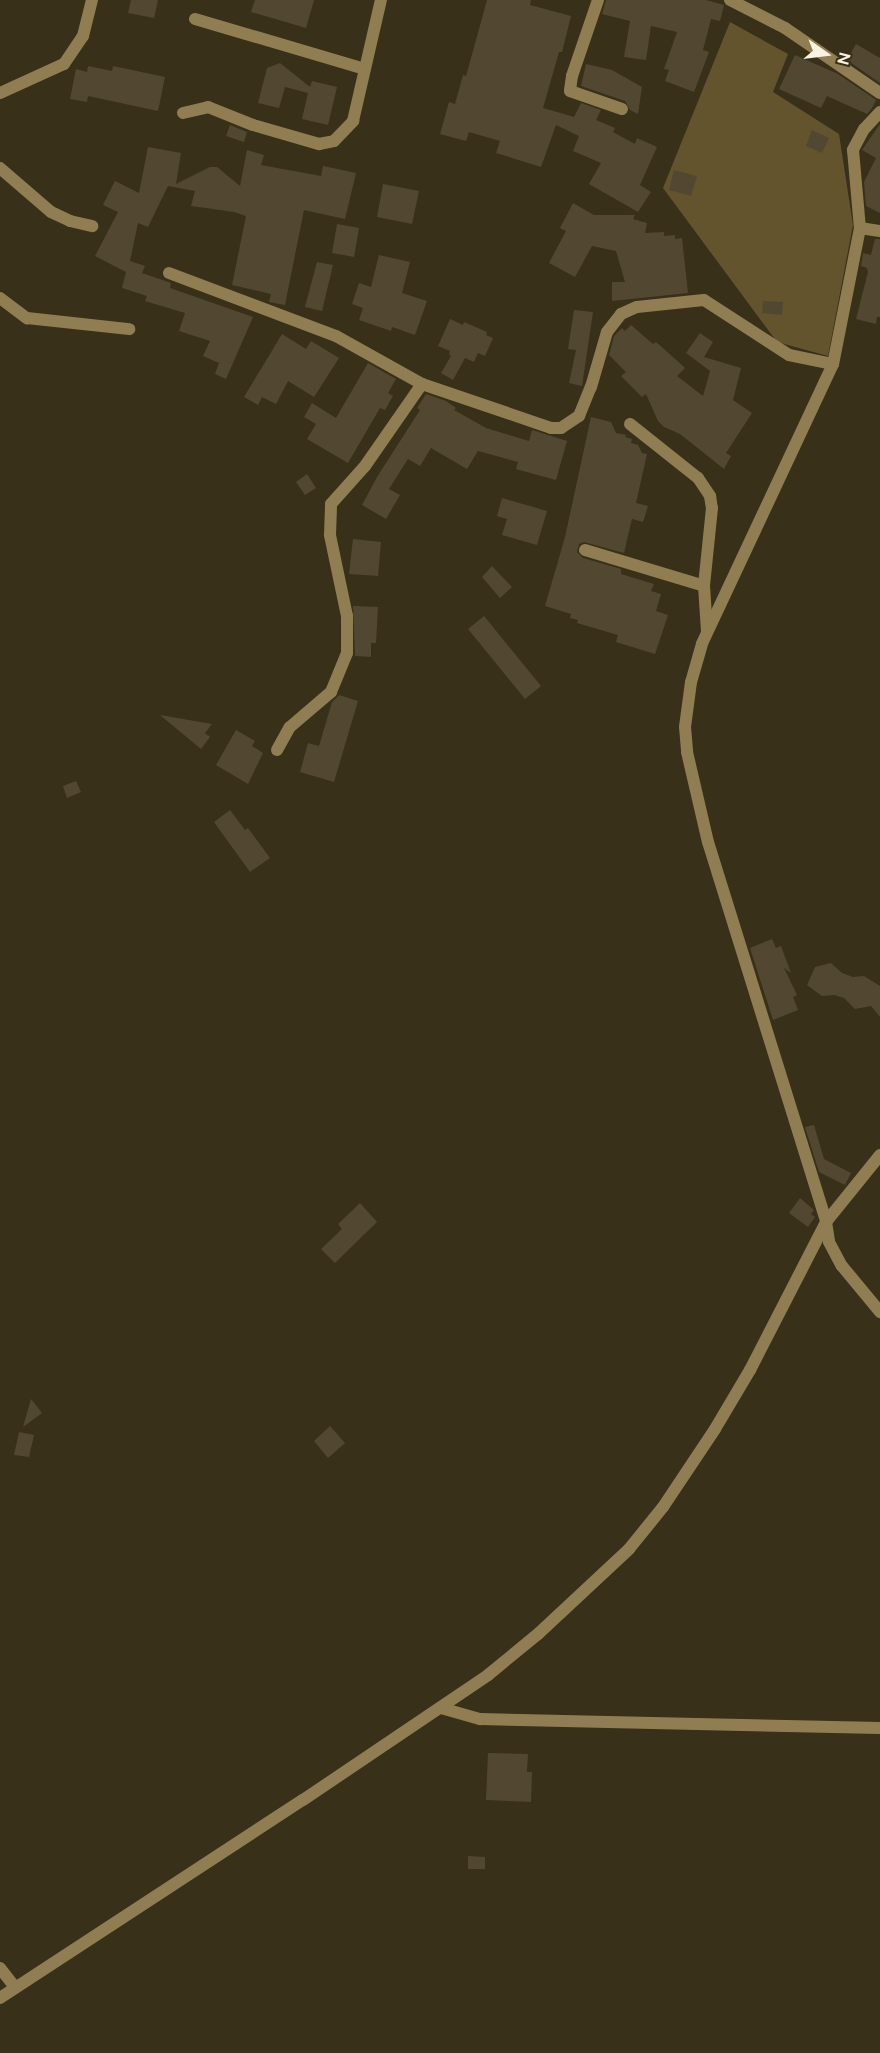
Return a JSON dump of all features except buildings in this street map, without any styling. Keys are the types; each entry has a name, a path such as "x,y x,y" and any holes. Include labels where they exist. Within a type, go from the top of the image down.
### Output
{"street":[{"path":"0,93 64,64 83,36 92,0"},
{"path":"183,113 208,107 253,125 318,144 334,141 353,121 381,0"},
{"path":"598,0 569,86 575,94 622,109"},
{"path":"730,0 785,28 880,93"},
{"path":"195,19 365,69"},
{"path":"880,112 864,129 853,150 860,228 833,364 707,633 691,682 686,706 687,752 708,842 826,1222 829,1242 835,1256 880,1312"},
{"path":"0,168 51,212 70,221 92,226"},
{"path":"860,228 880,231"},
{"path":"169,273 336,336 422,384 538,425 561,428 579,416 585,405 607,332 621,314 637,307 693,299 712,304 789,355 833,364"},
{"path":"0,298 27,318 129,329"},
{"path":"277,750 290,727 331,692 338,680 347,653 347,616 330,535 331,504 364,466 422,384"},
{"path":"630,424 706,487 712,508 704,586 707,633"},
{"path":"585,550 704,586"},
{"path":"0,1998 243,1840 488,1675 561,1613 629,1549 663,1507 716,1429 750,1370 826,1222 880,1155"},
{"path":"441,1707 480,1719 880,1728"},
{"path":"0,1968 15,1987"}],"shaded area":[{"path":"730,22 788,54 773,92 839,134 853,225 828,356 777,342 663,188"}]}
